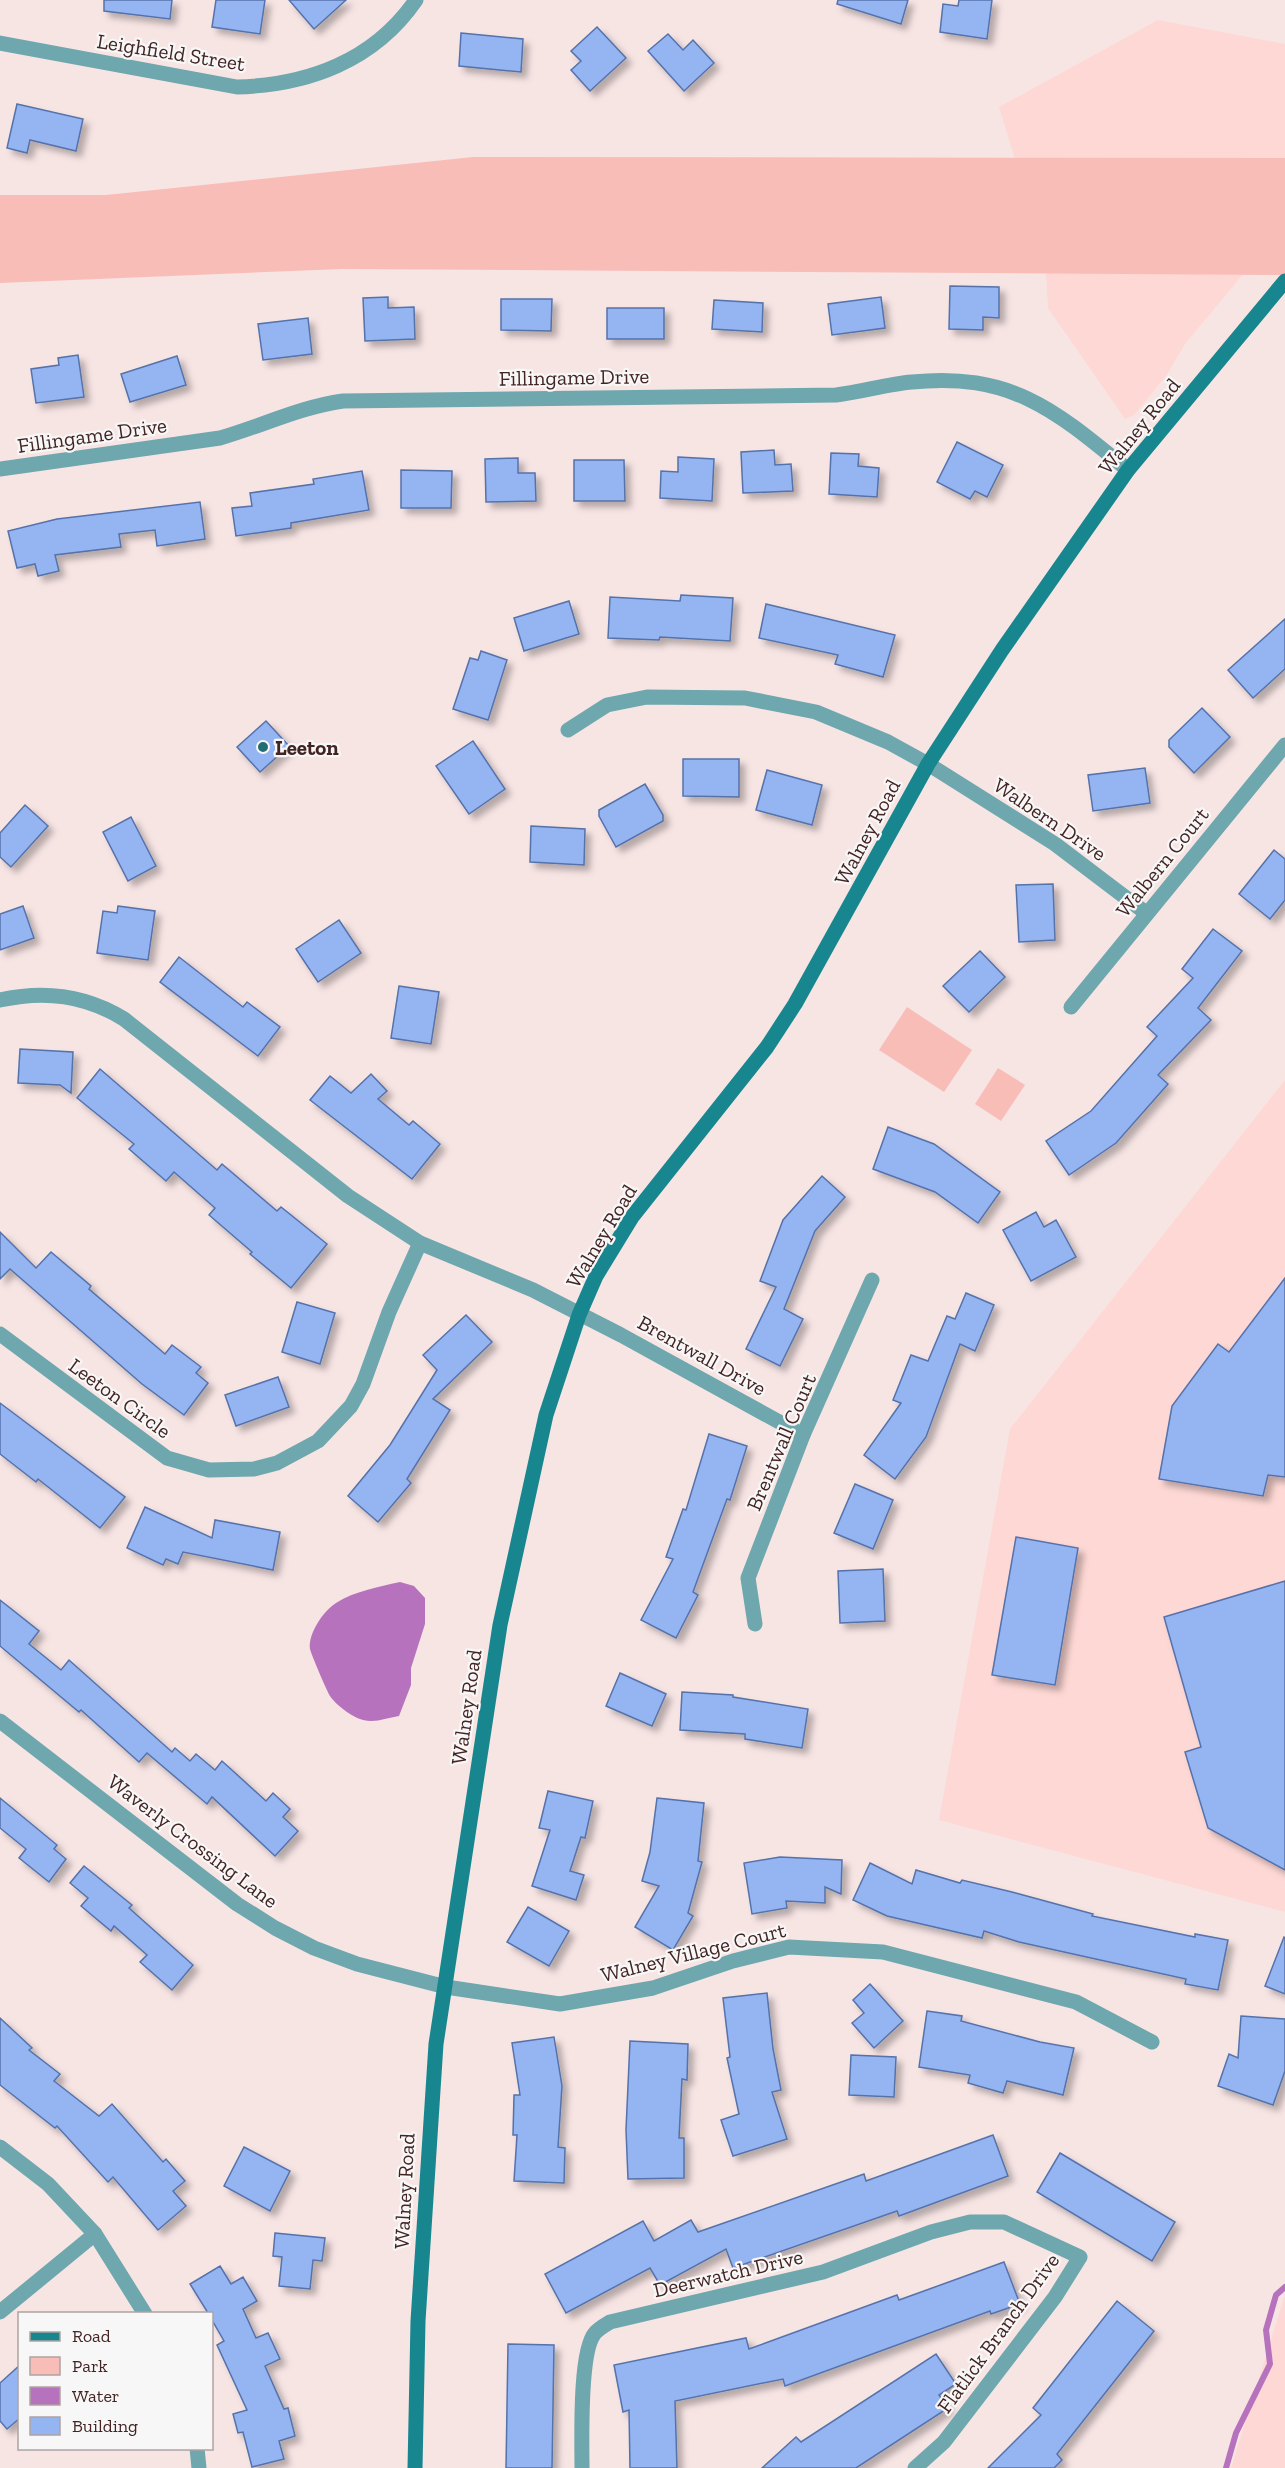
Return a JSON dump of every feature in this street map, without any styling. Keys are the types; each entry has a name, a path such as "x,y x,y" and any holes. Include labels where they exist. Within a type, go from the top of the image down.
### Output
{"main road":[{"name":"Walney Road","path":"415,2468 418,2321 436,2044 500,1625 546,1415 579,1315 596,1276 632,1217 767,1047 795,1004 928,764 1002,650 1128,470 1285,281"}],"street":[{"name":"Leighfield Street","path":"0,43 237,87 269,86 309,78 350,60 383,37 416,0"},
{"name":"Fillingame Drive","path":"0,469 220,438 300,410 343,401 836,395 869,392 910,382 943,380 992,385 1048,407 1128,470"},
{"name":"Walbern Drive","path":"568,730 607,705 628,699 745,698 816,712 888,742 928,764 1055,844 1146,913"},
{"name":"Walbern Court","path":"1071,1007 1285,744"},
{"path":"0,1000 40,993 74,997 108,1009 124,1019 348,1196 420,1243 533,1290 579,1315"},
{"name":"Leeton Circle","path":"0,1334 167,1458 209,1470 255,1469 277,1463 318,1441 351,1406 363,1384 389,1312 420,1243"},
{"name":"Brentwall Court","path":"755,1624 748,1578 803,1435 872,1280"},
{"name":"Brentwall Drive","path":"579,1315 621,1335 803,1435"},
{"name":"Waverly Crossing Lane","path":"0,1721 237,1904 275,1928 314,1948 357,1964 446,1988"},
{"name":"Walney Village Court","path":"446,1988 560,2004 653,1988 733,1961 789,1947 883,1952 1076,2002 1152,2042"},
{"path":"0,2147 48,2184 95,2234 144,2312"},
{"name":"Deerwatch Drive","path":"582,2468 587,2354 594,2334 610,2322 823,2272 932,2232 970,2222 1004,2222"},
{"name":"Flatlick Branch Drive","path":"915,2468 944,2442 1055,2297 1080,2257 1004,2222"},
{"path":"0,2312 95,2234"},
{"path":"197,2450 199,2468"}],"shaded area":[{"path":"1158,20 1285,44 1285,224 1185,344 1166,376 1134,415 1125,419 1048,308 1045,257 999,107"},
{"path":"1285,1080 1285,1912 939,1820 1010,1429"},
{"path":"1285,2295 1285,2468 1231,2468"}],"green space":[{"path":"473,157 1285,158 1285,275 342,269 0,283 0,195 106,195"},
{"path":"907,1007 972,1050 944,1092 879,1050"},
{"path":"998,1068 1025,1085 1001,1121 975,1104"}],"water":[{"path":"400,1582 414,1586 425,1598 425,1624 411,1668 411,1685 399,1716 377,1721 363,1720 345,1710 330,1696 310,1649 311,1637 322,1617 336,1603 359,1592"}],"building":[{"path":"104,0 172,0 170,19 104,11"},
{"path":"216,0 265,0 260,34 212,27"},
{"path":"289,0 346,0 314,29"},
{"path":"838,0 908,0 901,24 837,4"},
{"path":"959,0 992,0 987,39 940,32 943,4 958,6"},
{"path":"597,27 626,58 590,91 571,70 581,61 571,51"},
{"path":"461,33 523,39 521,72 459,66"},
{"path":"668,34 683,50 693,40 714,63 684,91 648,51"},
{"path":"17,104 83,119 76,151 30,140 27,153 7,148"},
{"path":"950,286 999,287 999,318 983,317 983,330 949,329"},
{"path":"388,297 388,308 414,307 415,339 365,341 363,298"},
{"path":"881,297 885,328 832,335 828,304"},
{"path":"501,299 552,299 551,331 501,330"},
{"path":"714,300 763,303 762,332 712,329"},
{"path":"607,308 664,308 664,339 607,339"},
{"path":"308,318 312,354 263,360 258,324"},
{"path":"78,355 84,397 36,403 31,369 59,365 58,358"},
{"path":"177,356 186,385 130,402 121,374"},
{"path":"957,442 1003,465 987,497 975,491 970,499 937,482"},
{"path":"774,450 775,465 791,464 793,491 743,493 741,452"},
{"path":"831,453 859,454 858,466 879,468 877,497 829,494"},
{"path":"678,457 714,459 712,501 660,498 661,471 678,472"},
{"path":"518,458 518,473 535,473 536,501 486,502 485,459"},
{"path":"574,460 624,460 625,501 574,501"},
{"path":"401,470 452,471 451,508 401,508"},
{"path":"362,471 369,510 291,523 291,528 236,536 232,508 252,506 250,493 314,484 313,479"},
{"path":"200,502 205,539 157,546 155,530 119,534 121,547 55,555 59,571 38,576 35,564 17,568 8,531 57,519"},
{"path":"681,595 733,598 730,641 660,637 659,640 608,638 610,597 680,601"},
{"path":"569,601 579,634 524,651 514,618"},
{"path":"766,604 895,635 883,677 835,664 838,655 759,638"},
{"path":"1285,619 1285,669 1253,698 1228,670"},
{"path":"481,651 507,660 488,720 453,709 470,658 478,660"},
{"path":"1202,708 1230,737 1194,773 1169,747 1169,740"},
{"name":"Leeton","path":"266,721 289,746 260,772 237,747"},
{"path":"473,741 505,789 469,814 436,766"},
{"path":"683,759 739,759 739,797 683,796"},
{"path":"1145,768 1150,803 1093,811 1088,775"},
{"path":"767,770 822,785 812,825 756,810"},
{"path":"645,784 663,815 663,821 616,847 599,816 599,810"},
{"path":"25,805 48,826 11,867 0,857 0,833"},
{"path":"131,817 156,866 128,881 103,832"},
{"path":"531,826 585,829 584,865 530,862"},
{"path":"1274,850 1285,859 1285,900 1270,919 1239,894"},
{"path":"1053,884 1055,940 1019,942 1016,885"},
{"path":"23,906 34,938 0,950 0,914"},
{"path":"118,906 155,911 148,960 97,953 103,911 117,913"},
{"path":"339,920 361,953 318,982 296,949"},
{"path":"1213,929 1242,951 1198,1008 1211,1020 1158,1075 1168,1084 1116,1143 1069,1175 1046,1141 1091,1111 1157,1036 1147,1027 1193,978 1182,969"},
{"path":"980,951 1005,977 969,1012 943,986"},
{"path":"179,957 243,1007 247,1002 280,1027 258,1056 160,982"},
{"path":"399,986 439,992 431,1044 391,1038"},
{"path":"20,1049 73,1052 71,1093 60,1085 18,1083"},
{"path":"100,1069 217,1170 222,1164 277,1211 281,1207 327,1244 291,1288 250,1254 252,1252 209,1215 215,1208 174,1172 166,1181 129,1149 134,1144 77,1098"},
{"path":"371,1074 387,1091 378,1099 409,1125 413,1121 440,1144 412,1179 310,1100 330,1076 351,1093"},
{"path":"888,1127 934,1144 1000,1192 978,1223 935,1192 873,1169"},
{"path":"822,1176 845,1197 815,1231 784,1309 803,1319 780,1366 746,1349 776,1287 760,1281 783,1220"},
{"path":"1036,1212 1044,1227 1056,1220 1076,1257 1031,1281 1003,1230"},
{"path":"0,1232 36,1268 51,1252 91,1286 89,1289 165,1354 172,1345 201,1367 196,1373 208,1383 184,1415 142,1384 10,1269 0,1279"},
{"path":"1285,1278 1285,1477 1268,1475 1263,1496 1159,1479 1172,1406 1218,1344 1229,1352"},
{"path":"966,1293 994,1305 975,1351 960,1344 926,1437 895,1479 864,1455 901,1403 893,1400 911,1355 928,1361 947,1316 955,1319"},
{"path":"297,1302 335,1313 320,1364 282,1352"},
{"path":"466,1315 492,1342 433,1399 450,1410 407,1479 411,1483 378,1522 348,1496 390,1445 437,1370 423,1355"},
{"path":"278,1377 289,1407 236,1426 225,1395"},
{"path":"0,1403 125,1497 100,1528 38,1479 36,1482 0,1454"},
{"path":"709,1434 747,1446 730,1500 727,1499 693,1592 698,1595 676,1638 641,1620 673,1559 666,1557 683,1509 686,1510"},
{"path":"855,1484 893,1500 873,1549 834,1533"},
{"path":"145,1507 212,1538 215,1520 280,1532 273,1570 183,1552 178,1564 166,1559 163,1565 127,1548"},
{"path":"1016,1537 1078,1548 1055,1685 992,1675"},
{"path":"883,1569 885,1621 840,1623 838,1571"},
{"path":"1285,1581 1285,1870 1208,1828 1185,1752 1201,1747 1164,1617"},
{"path":"0,1600 39,1631 29,1644 61,1670 69,1660 172,1752 175,1748 190,1761 196,1754 215,1770 222,1761 266,1801 273,1793 290,1809 283,1817 298,1831 275,1856 212,1797 207,1804 147,1753 139,1762 81,1710 79,1712 0,1646"},
{"path":"620,1673 666,1694 652,1726 606,1706"},
{"path":"682,1692 733,1695 733,1697 808,1709 802,1748 745,1739 745,1734 680,1730"},
{"path":"548,1791 593,1801 585,1838 581,1837 570,1871 584,1875 576,1900 532,1886 550,1830 539,1828"},
{"path":"0,1798 57,1845 54,1849 66,1859 49,1882 19,1858 26,1849 0,1828"},
{"path":"657,1798 704,1803 698,1861 702,1862 688,1913 693,1916 673,1950 635,1927 659,1886 642,1881 650,1852"},
{"path":"780,1857 842,1860 841,1894 825,1887 825,1903 786,1901 787,1908 752,1914 744,1863"},
{"path":"870,1863 912,1884 916,1870 960,1883 962,1880 1012,1892 1093,1914 1092,1916 1195,1937 1195,1934 1228,1940 1218,1990 1185,1984 1186,1979 1019,1942 984,1931 982,1938 887,1916 853,1900"},
{"path":"84,1866 132,1905 129,1908 193,1965 172,1990 140,1962 147,1955 114,1926 111,1931 81,1906 88,1898 70,1883"},
{"path":"528,1907 569,1931 549,1966 507,1942"},
{"path":"1285,1938 1285,1994 1265,1986"},
{"path":"870,1984 903,2021 874,2048 852,2023 864,2013 853,2000"},
{"path":"767,1993 773,2049 781,2090 772,2092 787,2139 733,2156 721,2120 739,2114 727,2058 730,2057 723,1998"},
{"path":"927,2011 962,2016 961,2021 1040,2042 1074,2048 1063,2095 1007,2081 1003,2093 968,2083 970,2075 919,2067"},
{"path":"1241,2016 1285,2019 1285,2071 1273,2105 1218,2086 1229,2054 1238,2058"},
{"path":"0,2018 32,2048 29,2050 60,2074 54,2081 99,2116 112,2104 163,2162 166,2159 185,2181 173,2191 186,2206 158,2230 113,2177 108,2182 57,2126 55,2128 0,2085"},
{"path":"554,2037 562,2086 558,2147 565,2148 564,2183 514,2181 517,2135 513,2135 514,2095 520,2095 512,2043"},
{"path":"630,2041 688,2044 687,2080 682,2079 679,2138 684,2138 684,2178 628,2179 626,2130"},
{"path":"851,2055 896,2057 894,2097 849,2095"},
{"path":"993,2135 1008,2176 899,2216 897,2211 733,2268 726,2249 660,2285 650,2268 566,2313 545,2274 643,2221 654,2241 691,2220 698,2232 864,2174 866,2181"},
{"path":"244,2147 290,2171 270,2211 224,2186"},
{"path":"1060,2153 1175,2222 1152,2261 1037,2192"},
{"path":"275,2233 325,2238 322,2261 313,2260 310,2289 279,2286 282,2257 273,2256"},
{"path":"1004,2262 1020,2304 991,2314 990,2311 785,2386 783,2379 675,2401 677,2468 630,2468 629,2410 623,2412 614,2365 746,2338 749,2349 897,2295 899,2300"},
{"path":"220,2266 231,2284 243,2277 257,2301 243,2309 256,2338 268,2333 280,2359 265,2366 284,2409 288,2408 295,2436 279,2441 284,2459 252,2467 243,2432 238,2433 233,2414 247,2410 217,2345 224,2341 213,2322 213,2312 207,2312 190,2284"},
{"path":"1117,2301 1154,2331 1057,2454 1062,2460 1054,2468 988,2468 1041,2415 1033,2408"},
{"path":"508,2344 554,2345 552,2468 506,2468"},
{"path":"936,2354 956,2384 939,2395 948,2408 856,2468 762,2468 796,2437 801,2442"},
{"path":"18,2367 18,2420 7,2429 0,2421 0,2383"}],"waterway":[{"path":"1226,2468 1236,2433 1270,2364 1266,2330 1276,2295 1285,2287"}],"place":[{"name":"Leeton","path":"263,747"}]}
